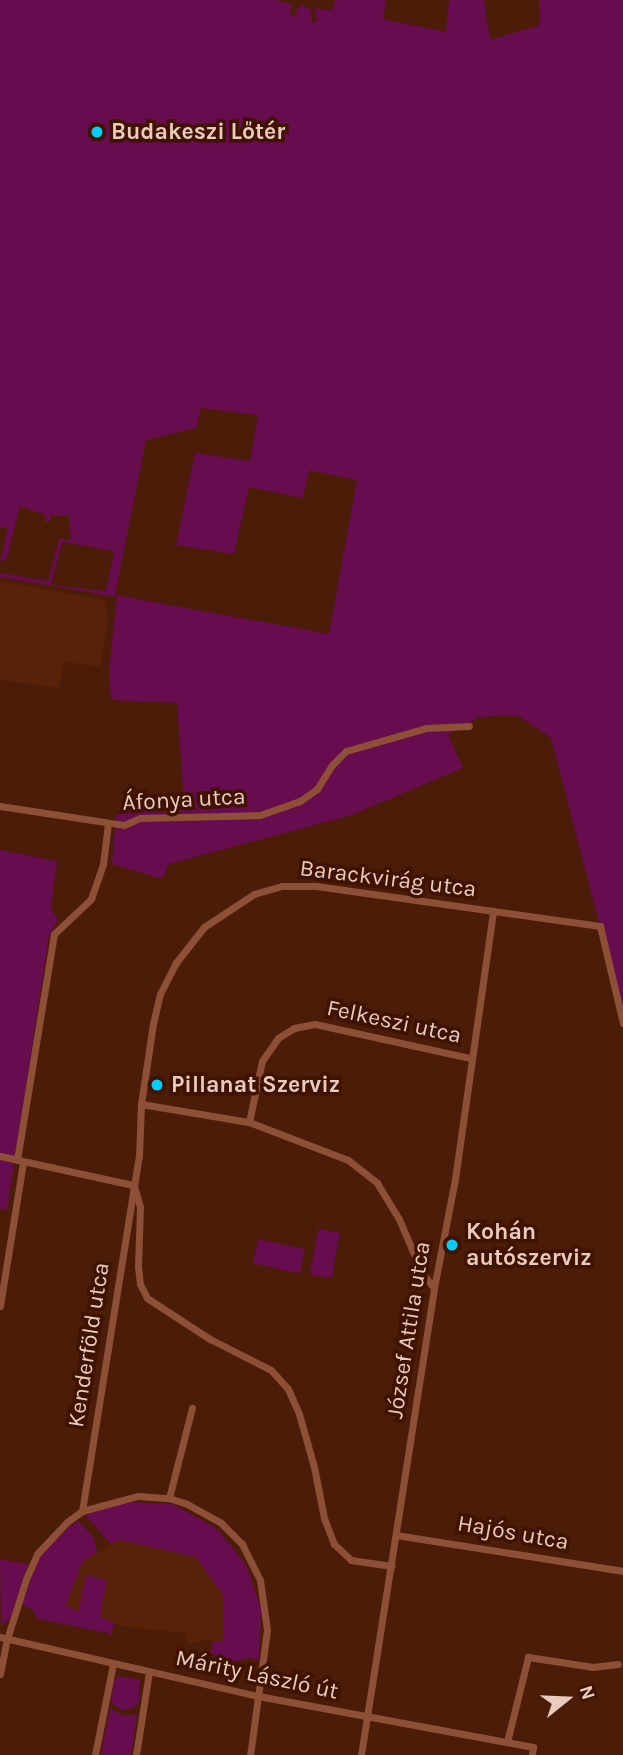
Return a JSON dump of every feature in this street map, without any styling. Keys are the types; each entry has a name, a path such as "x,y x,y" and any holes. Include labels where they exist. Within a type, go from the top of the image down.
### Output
{"street":[{"name":"Áfonya utca","path":"0,806 124,825 140,818 234,818 260,815 300,801 317,789 332,765 346,751 426,728 469,726"},
{"path":"0,1306 54,934 91,899 103,864 107,823"},
{"name":"Barackvirág utca","path":"133,1185 139,1156 141,1104 158,1004 175,964 204,927 227,909 254,894 282,886 316,886 600,926 623,1023"},
{"name":"József Attila utca","path":"361,1755 434,1288 455,1179 470,1058 493,911"},
{"name":"Felkeszi utca","path":"249,1122 261,1061 278,1038 294,1028 315,1024 470,1058"},
{"path":"141,1104 249,1122 325,1149 365,1172 377,1184 399,1219 422,1273 434,1288"},
{"path":"0,1156 133,1185 140,1207 139,1276 147,1298 210,1339 271,1370 288,1389 299,1414 314,1467 324,1518 334,1544 351,1560 392,1566"},
{"name":"Kenderföld utca","path":"82,1511 133,1185"},
{"path":"169,1498 192,1408"},
{"path":"0,1674 4,1638 37,1554 51,1537 82,1511 138,1496 169,1498 187,1504 221,1523 242,1544 260,1580 267,1630 250,1755"},
{"name":"Hajós utca","path":"396,1535 623,1571"},
{"name":"Márity László út","path":"4,1638 258,1696 533,1747 532,1755"},
{"path":"508,1742 528,1657 593,1667 618,1664"},
{"path":"95,1755 113,1664"},
{"path":"136,1755 149,1672"}],"shaded area":[{"path":"0,0 276,0 292,4 289,15 294,17 300,4 311,10 312,23 317,21 315,8 332,10 335,0 386,0 383,19 446,32 449,0 484,0 490,40 540,25 539,0 623,0 623,1014 551,738 517,715 479,717 448,735 463,768 349,816 169,864 162,879 112,864 116,815 184,801 177,703 111,700 109,670 117,597 0,577 0,573 48,581 59,539 71,539 69,516 51,516 49,522 45,522 45,515 20,506 7,558 0,562 8,528 0,527","holes":["201,408 258,415 250,461 195,453 176,545 234,554 249,487 303,498 309,470 357,480 329,634 115,595 146,440 196,428","62,542 114,551 106,591 51,585"]},
{"path":"0,581 105,600 108,623 100,666 64,662 59,688 0,680"},
{"path":"0,850 57,861 51,908 58,920 49,936 7,1210 0,1209"},
{"path":"318,1229 340,1233 332,1278 310,1274"},
{"path":"258,1239 305,1249 300,1273 253,1263"},
{"path":"128,1502 172,1504 215,1527 229,1543 247,1567 261,1609 259,1659 245,1658 236,1662 210,1653 213,1641 223,1642 223,1595 196,1557 119,1540 111,1544 85,1515"},
{"path":"78,1520 94,1538 97,1552 83,1561 66,1605 78,1612 86,1575 107,1580 100,1617 114,1622 111,1637 108,1633 38,1619 32,1609 20,1604 40,1557 51,1542"},
{"path":"119,1540 196,1557 223,1595 223,1643 203,1640 188,1645 184,1633 127,1627 78,1613 66,1605 83,1561"},
{"path":"0,1559 28,1564 10,1619 1,1627"},
{"path":"118,1676 140,1680 139,1702 133,1708 121,1710 111,1702 114,1681"},
{"path":"110,1708 123,1716 137,1714 131,1755 101,1755"}],"place":[{"name":"Budakeszi Lőtér","path":"97,132"},
{"name":"Pillanat Szerviz","path":"157,1085"},
{"name":"Kohán autószerviz","path":"452,1245"}]}
